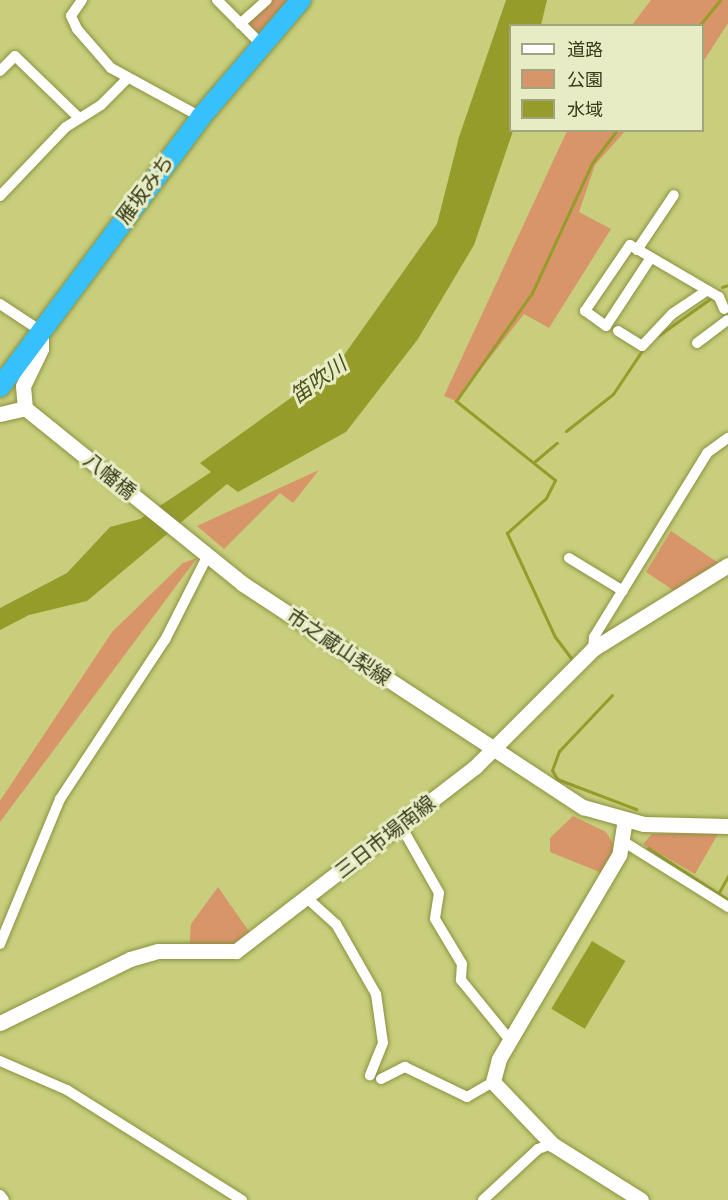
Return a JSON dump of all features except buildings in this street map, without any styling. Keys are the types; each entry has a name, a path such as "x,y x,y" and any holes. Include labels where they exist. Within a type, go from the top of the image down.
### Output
{"highway":[{"name":"雁坂みち","path":"0,387 201,117 261,44 301,0"}],"main road":[{"path":"0,414 29,411 23,386 41,349 41,331"},
{"name":"八幡橋","path":"29,411 186,539"},
{"name":"市之蔵山梨線","path":"186,539 492,752 583,807 625,819 728,826"},
{"name":"三日市場南線","path":"0,1023 130,959 158,951 236,951 308,899 492,752 593,649 728,565"},
{"path":"625,819 624,842 510,1040 493,1082 552,1144 641,1200"}],"street":[{"path":"82,0 71,16 76,29 127,79 201,117"},
{"path":"218,0 261,44"},
{"path":"240,24 267,0"},
{"path":"0,71 15,56 79,118"},
{"path":"0,196 79,118 127,79"},
{"path":"637,250 674,195"},
{"path":"650,259 606,326 585,311 630,245 705,292 719,297 727,315 697,343"},
{"path":"618,331 642,346 672,314 705,292"},
{"path":"0,304 41,331"},
{"path":"593,649 623,591 707,453 728,438"},
{"path":"0,944 60,799 165,640 208,555"},
{"path":"569,558 623,591"},
{"path":"401,826 439,892 435,919 462,964 461,980 510,1040"},
{"path":"624,842 728,907"},
{"path":"308,899 336,924 376,994 383,1043 370,1075"},
{"path":"0,1061 67,1090 242,1200"},
{"path":"381,1079 405,1067 467,1097 493,1082"},
{"path":"483,1200 538,1149 552,1144"},
{"path":"0,1194 4,1200"}],"green space":[{"path":"267,0 294,0 258,38 242,23"},
{"path":"651,0 728,0 728,23 704,60 704,24 633,24"},
{"path":"567,132 624,132 595,165 579,212 611,229 549,328 524,314 456,401 444,396"},
{"path":"319,470 293,503 280,493 224,549 197,526"},
{"path":"671,531 723,566 676,592 646,572"},
{"path":"197,558 0,822 0,801 112,632 183,563"},
{"path":"573,816 606,832 614,845 607,875 550,852 550,838"},
{"path":"719,832 695,874 643,844 652,834"},
{"path":"218,887 250,933 236,951 189,950 191,924"}],"water":[{"name":"笛吹川","path":"506,0 547,0 541,24 509,24 509,132 513,132 474,245 418,339 346,432 238,492 227,484 87,601 29,615 0,630 0,608 67,573 110,527 140,519 211,472 200,463 337,365 437,224 459,137"},
{"path":"592,941 625,961 585,1029 551,1009"}],"waterway":[{"path":"701,24 720,0"},
{"path":"574,662 555,637 507,533 546,498 555,480 456,401 532,293 592,163 615,132"},
{"path":"722,287 728,285"},
{"path":"659,335 711,298"},
{"path":"566,431 613,394 643,349"},
{"path":"534,462 557,443"},
{"path":"612,695 559,751 552,770 557,779 636,809"},
{"path":"648,848 728,900"},
{"path":"718,894 728,876"}]}
